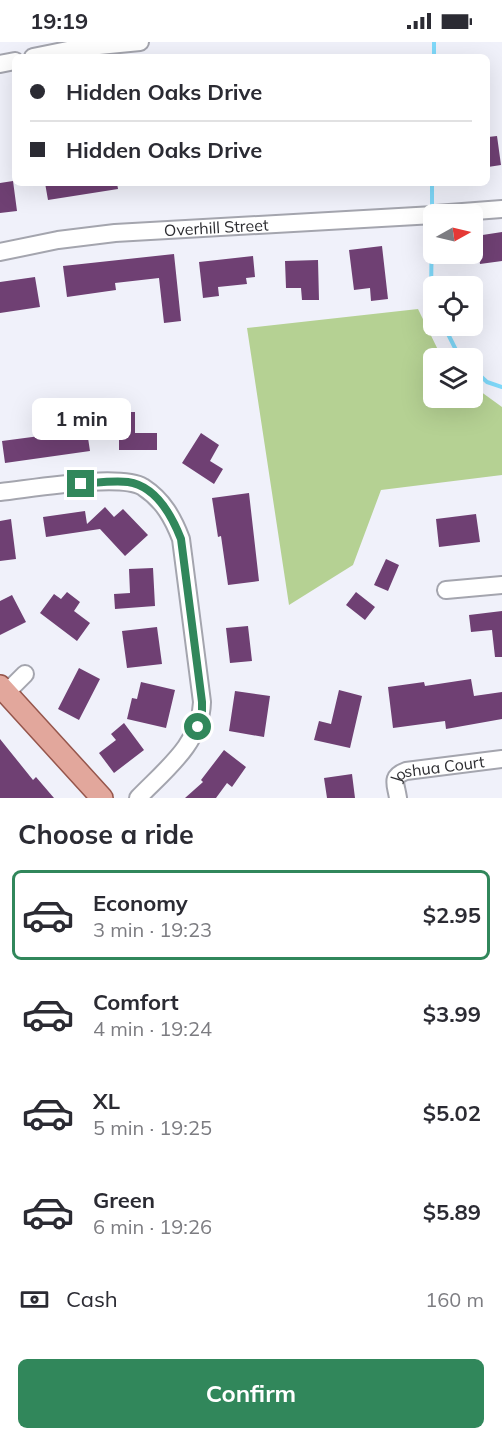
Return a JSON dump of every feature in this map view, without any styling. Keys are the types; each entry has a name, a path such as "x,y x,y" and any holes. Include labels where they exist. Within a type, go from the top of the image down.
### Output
{"main road":[{"path":"3,689 102,798"}],"street":[{"path":"48,54 78,48 140,42"},
{"name":"Overhill Street","path":"483,210 502,208"},
{"name":"Overhill Street","path":"0,252 58,240 115,232 423,216"},
{"path":"0,492 81,484 131,482 143,487 164,505 174,521 181,539 202,716 183,752 138,798"},
{"path":"446,590 502,585"},
{"path":"3,689 25,674"},
{"name":"Joshua Court","path":"398,798 395,779 398,774 406,771 502,759"}],"green space":[{"path":"418,309 423,319 423,336 431,336 437,348 423,348 423,408 483,408 483,393 502,407 502,475 381,490 353,565 289,605 247,328"}],"building":[{"path":"497,136 501,165 490,167 490,137"},
{"path":"12,181 17,211 0,213 0,183"},
{"path":"46,186 118,186 118,189 48,200"},
{"path":"502,232 502,261 483,264 483,235"},
{"path":"382,246 388,299 371,301 370,288 354,290 349,250"},
{"path":"174,254 181,321 164,323 159,278 115,283 116,290 67,297 63,266"},
{"path":"253,256 255,277 246,278 247,284 218,287 219,296 203,298 199,262"},
{"path":"318,260 319,300 302,300 301,288 286,288 285,261"},
{"path":"35,277 40,307 0,313 0,282"},
{"path":"119,412 135,412 135,433 157,433 157,450 119,450"},
{"path":"86,425 90,451 5,463 2,441 55,434 54,429"},
{"path":"201,433 219,445 210,461 223,469 214,484 182,463"},
{"path":"249,493 259,581 228,585 221,536 218,537 212,498"},
{"path":"105,507 114,517 123,509 148,535 125,556 100,529 46,537 43,517 85,511 87,524"},
{"path":"476,514 480,542 439,547 436,519"},
{"path":"11,519 16,559 0,561 0,521"},
{"path":"386,559 399,565 388,591 374,585"},
{"path":"153,568 155,606 115,609 114,594 130,593 129,569"},
{"path":"67,592 80,602 74,611 90,623 77,641 40,613 54,594 61,599"},
{"path":"356,592 375,607 365,620 346,605"},
{"path":"12,595 26,622 0,635 0,601"},
{"path":"502,611 502,657 495,657 492,630 471,632 469,615"},
{"path":"248,626 252,661 230,663 226,628"},
{"path":"157,627 162,664 127,668 122,631"},
{"path":"79,668 100,679 79,720 58,709"},
{"path":"471,679 474,696 502,692 502,719 446,729 445,721 393,728 388,687 424,682 425,686"},
{"path":"141,682 175,690 166,728 127,719 132,698 137,699"},
{"path":"339,690 362,696 350,748 314,740 319,721 331,724"},
{"path":"235,691 270,696 264,737 229,731"},
{"path":"124,723 144,750 114,773 99,753 116,740 111,734"},
{"path":"0,739 33,780 36,777 54,798 0,798"},
{"path":"224,750 246,767 232,787 227,783 216,798 185,798 203,782 201,780"},
{"path":"352,774 355,798 327,798 324,778"}],"waterway":[{"path":"434,42 434,54"},
{"path":"432,186 432,204"},
{"path":"431,264 431,276"},
{"path":"449,336 455,348"},
{"path":"483,378 502,387"}],"route":[{"path":"81,484 131,482 143,487 164,505 174,521 181,539 202,702 202,716 198,727"}]}
